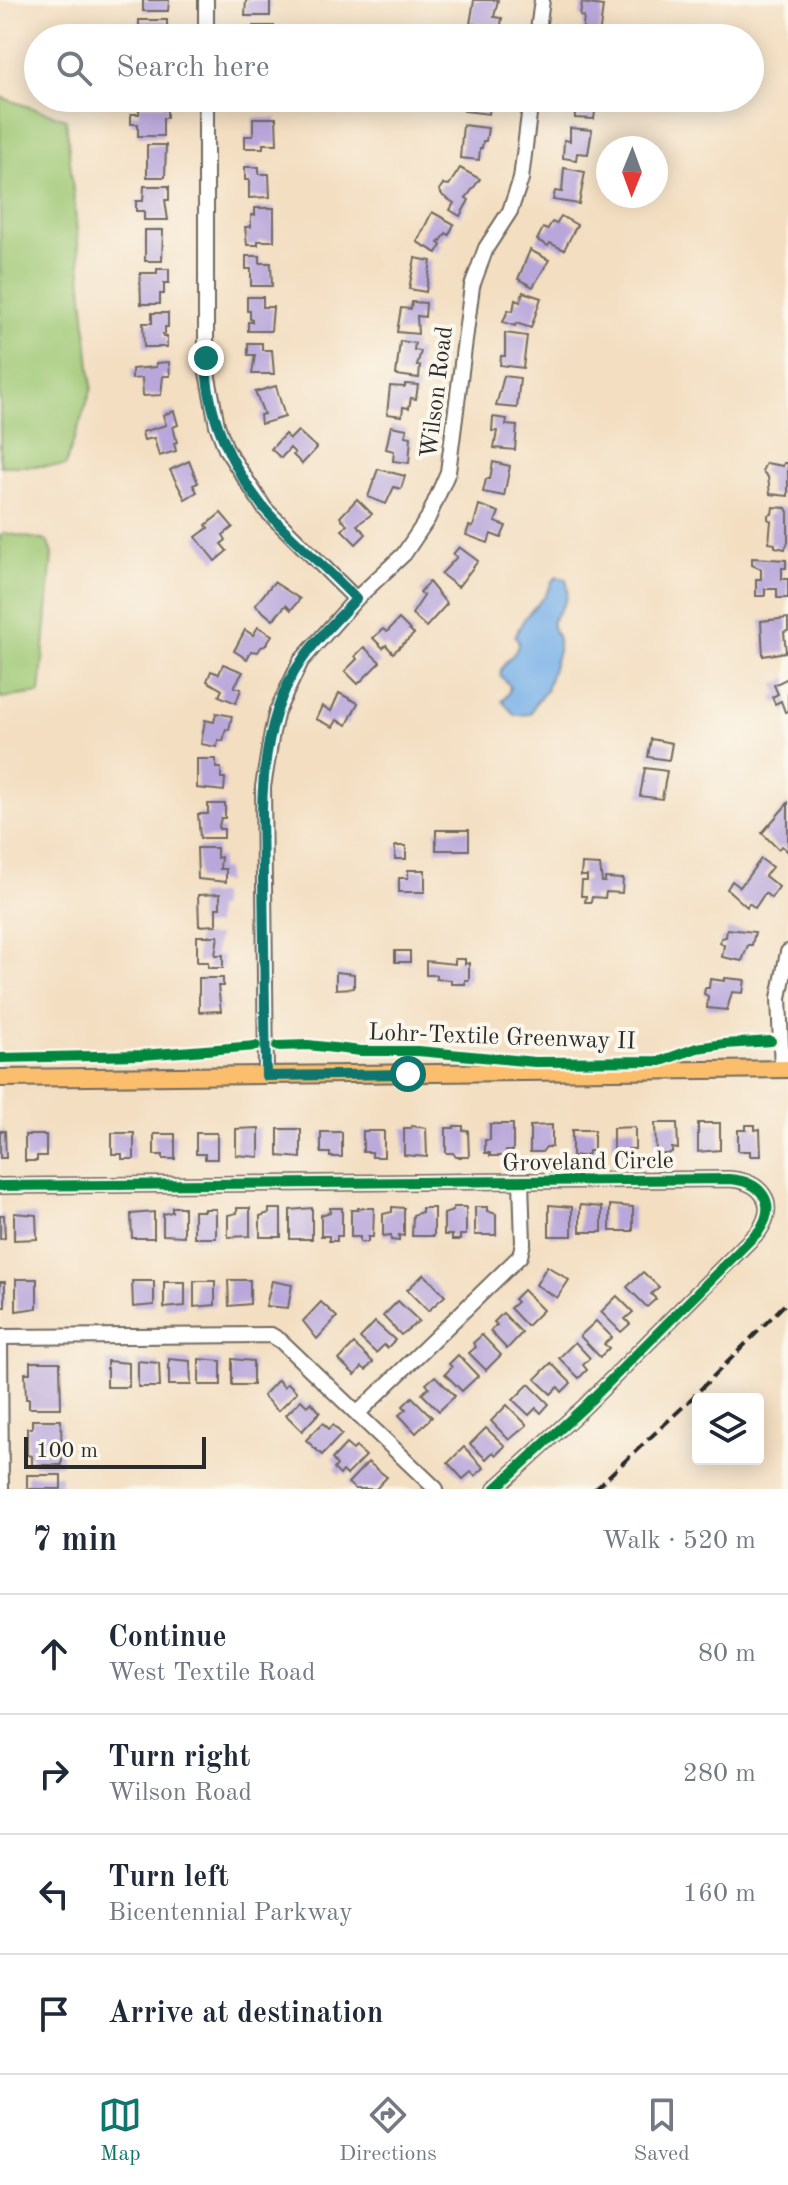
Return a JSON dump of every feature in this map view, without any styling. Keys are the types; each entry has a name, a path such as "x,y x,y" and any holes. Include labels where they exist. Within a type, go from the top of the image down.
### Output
{"main road":[{"path":"0,1078 785,1069"}],"street":[{"path":"206,0 206,24"},
{"path":"539,24 542,0"},
{"path":"206,112 206,367 217,425 226,449 265,509 356,599"},
{"name":"Wilson Road","path":"266,1076 262,811 264,774 277,711 301,661 356,599 404,554 428,518 448,472 472,286 486,248 510,211 521,179 529,112"},
{"path":"785,1069 779,998 788,952"},
{"name":"Groveland Circle","path":"0,1186 737,1180 757,1187 765,1198 767,1210 759,1231 584,1407 495,1489"},
{"path":"358,1413 515,1264 523,1250 521,1181"},
{"path":"1,1489 0,1337 271,1335 281,1341 436,1489"}],"green space":[{"path":"0,97 24,105 24,112 45,112 66,119 92,388 65,466 0,466"},
{"path":"5,533 47,541 52,554 40,693 0,698 0,535"}],"water":[{"path":"557,577 566,579 568,592 551,622 558,639 558,651 546,691 530,714 515,715 502,701 510,686 500,675 501,670 517,648 519,642 515,636 522,622"}],"building":[{"path":"143,0 169,0 168,11 143,11"},
{"path":"246,0 270,0 270,16 245,16"},
{"path":"474,0 498,0 494,17 502,18 501,24 470,24"},
{"path":"582,3 603,6 601,24 583,24 584,17 580,16"},
{"path":"139,20 167,20 167,24 139,24"},
{"path":"167,112 167,118 163,118 163,136 138,136 138,124 131,124 131,114"},
{"path":"575,112 595,112 594,119 575,118"},
{"path":"253,118 276,118 277,144 245,148 245,136 253,136"},
{"path":"463,125 488,128 479,160 460,158"},
{"path":"570,128 592,130 588,154 577,153 576,160 563,158 564,140 570,141"},
{"path":"147,145 166,145 165,177 147,177"},
{"path":"245,167 259,167 259,174 269,174 270,197 249,198"},
{"path":"460,168 480,179 466,198 469,200 460,216 450,210 454,203 439,190 443,184 449,185"},
{"path":"564,168 585,172 579,204 553,200 555,191 562,192"},
{"path":"144,186 169,186 169,200 165,200 168,220 144,220 144,211 136,211 136,201 143,201"},
{"path":"255,208 274,208 274,241 247,245 245,227 251,227 251,215 255,215"},
{"path":"432,212 454,224 449,235 446,233 438,243 441,245 437,253 417,242"},
{"path":"561,216 577,225 564,250 537,240 543,228 547,230 552,222 556,224"},
{"path":"145,230 163,230 162,261 145,261"},
{"path":"530,250 549,260 533,287 518,279"},
{"path":"246,256 260,256 260,263 271,263 272,286 251,286 251,269 246,269"},
{"path":"415,258 431,261 426,292 409,289"},
{"path":"157,269 169,269 169,283 164,283 160,304 141,304 140,273 157,273"},
{"path":"523,292 541,298 531,328 503,322 508,310 513,311 515,300 520,302"},
{"path":"247,297 263,297 263,307 273,307 271,331 248,331 248,322 252,319 250,311 247,311"},
{"path":"412,302 426,303 425,317 417,316 418,334 397,332 401,308 411,309"},
{"path":"152,313 168,313 168,327 165,327 163,334 167,337 167,347 144,347 143,323 152,323"},
{"path":"505,333 527,336 523,368 500,365 501,356 505,356"},
{"path":"400,341 415,343 414,350 421,351 417,366 420,366 419,378 396,375"},
{"path":"248,343 262,343 262,350 272,350 274,374 252,374 255,355 248,355"},
{"path":"169,362 170,376 163,376 161,395 143,396 142,378 132,379 132,369 156,367 156,363"},
{"path":"504,376 520,378 517,408 496,406"},
{"path":"405,384 418,385 416,399 411,398 409,408 403,407 402,416 387,414 390,386 405,387"},
{"path":"276,386 285,417 261,424 260,415 264,414 255,392"},
{"path":"174,411 178,425 173,427 176,451 159,456 154,438 144,440 142,432 166,425 163,415"},
{"path":"493,417 507,419 506,425 517,426 515,450 494,448 497,431 492,431"},
{"path":"391,426 407,429 405,436 411,437 409,463 393,461 394,451 386,449"},
{"path":"298,431 317,448 302,464 290,448 281,458 271,449 285,434 290,439"},
{"path":"189,461 198,483 193,485 197,492 185,499 170,470"},
{"path":"493,462 510,466 504,496 483,492 486,479 490,479"},
{"path":"766,463 783,466 788,463 788,496 770,494 768,477 762,471"},
{"path":"378,469 405,476 401,489 394,487 386,504 368,497"},
{"path":"357,499 372,514 357,525 366,534 356,544 342,530 347,525 340,517"},
{"path":"479,505 499,512 495,522 506,526 501,538 491,534 488,543 466,535 469,526 473,527"},
{"path":"773,507 786,508 788,512 788,542 785,549 769,543 771,521 768,515 772,514"},
{"path":"221,513 233,527 223,535 226,540 221,544 227,551 215,561 196,537"},
{"path":"459,547 478,561 458,587 441,574 457,557 453,554"},
{"path":"752,558 786,560 782,579 788,579 788,598 777,598 777,589 765,589 765,596 756,596 756,579 761,579 761,569 752,565"},
{"path":"274,582 300,599 291,610 286,605 273,620 255,605"},
{"path":"429,582 447,604 426,627 412,614 424,596 420,592"},
{"path":"788,618 788,631 784,632 786,652 763,656 761,621"},
{"path":"399,619 414,634 393,653 373,638 383,629 387,632"},
{"path":"258,627 272,635 265,646 258,652 251,651 247,659 234,651 245,630 253,635"},
{"path":"364,647 380,662 358,684 345,671"},
{"path":"223,664 243,672 234,687 241,689 236,703 219,696 222,690 207,681 211,671 219,674"},
{"path":"788,678 788,711 785,712 781,701 775,704 772,697 778,694 774,685"},
{"path":"339,693 358,703 347,725 337,720 333,727 316,719 322,706 331,711"},
{"path":"216,713 232,716 229,730 226,729 223,741 218,740 217,747 201,744 205,720 214,722"},
{"path":"651,739 672,743 669,760 648,757"},
{"path":"197,759 216,759 216,768 221,768 221,778 225,778 224,791 197,788"},
{"path":"645,768 667,771 662,799 640,796"},
{"path":"788,803 788,852 782,846 778,849 762,833"},
{"path":"208,804 225,804 225,818 221,818 219,826 219,829 224,829 224,838 200,838 198,814 208,814"},
{"path":"436,830 469,830 469,850 436,850"},
{"path":"395,846 406,846 406,859 395,859"},
{"path":"197,848 217,848 217,858 221,857 220,869 226,869 226,882 198,879"},
{"path":"761,859 772,867 765,876 779,887 771,898 765,893 755,908 749,903 747,907 727,889 732,881 740,887"},
{"path":"582,864 600,865 602,882 605,878 623,879 622,893 606,892 605,898 592,897 591,902 585,902 586,896 581,896 582,881 587,881 587,876 581,876"},
{"path":"408,870 425,870 425,892 399,892 399,878 408,878"},
{"path":"220,894 216,925 199,926 198,895"},
{"path":"727,929 755,932 752,945 748,945 742,961 722,957 724,945 720,943 721,938 726,937"},
{"path":"197,936 218,936 215,955 223,955 223,968 208,968 208,962 197,962"},
{"path":"395,951 410,951 410,962 395,962"},
{"path":"455,959 465,959 465,964 469,963 469,980 465,980 465,984 451,984 451,980 426,975 426,961 455,964"},
{"path":"336,972 354,974 354,988 336,989"},
{"path":"199,978 223,978 223,986 218,986 221,1011 199,1012"},
{"path":"725,978 745,980 743,993 732,992 727,1010 707,1008 708,996 704,994 705,988 709,988 710,979 725,981"},
{"path":"655,1123 677,1123 678,1149 672,1148 668,1154 656,1154"},
{"path":"698,1123 720,1123 720,1150 698,1152"},
{"path":"490,1124 513,1124 513,1151 506,1151 504,1156 485,1153 485,1140 490,1140"},
{"path":"552,1125 552,1147 546,1147 542,1152 530,1152 530,1126"},
{"path":"746,1125 755,1125 755,1130 760,1129 761,1156 750,1156 750,1151 738,1151 738,1130 746,1130"},
{"path":"463,1126 463,1131 468,1130 469,1157 446,1153 446,1128"},
{"path":"635,1127 635,1149 629,1149 625,1154 613,1154 613,1128"},
{"path":"259,1128 259,1157 236,1155 236,1129"},
{"path":"404,1128 426,1128 427,1157 404,1155"},
{"path":"278,1129 301,1129 301,1158 278,1156"},
{"path":"572,1130 594,1130 594,1151 588,1151 584,1156 572,1156"},
{"path":"0,1131 5,1131 6,1158 0,1158"},
{"path":"363,1131 384,1131 384,1157 372,1157 372,1152 363,1152"},
{"path":"321,1132 342,1132 342,1157 321,1153"},
{"path":"112,1133 134,1133 134,1159 122,1159 122,1154 112,1154"},
{"path":"196,1133 217,1133 217,1159 205,1159 205,1154 196,1154"},
{"path":"154,1134 175,1134 175,1159 154,1155"},
{"path":"25,1135 46,1135 46,1156 37,1156 37,1161 25,1161"},
{"path":"549,1205 572,1207 572,1236 549,1236"},
{"path":"580,1205 602,1207 602,1232 580,1232"},
{"path":"610,1205 633,1207 633,1231 610,1231"},
{"path":"172,1207 184,1207 184,1236 163,1235 163,1214 172,1212"},
{"path":"392,1207 404,1208 404,1236 399,1235 399,1241 391,1240 391,1235 383,1236 383,1214 392,1212"},
{"path":"453,1207 466,1207 466,1235 460,1235 460,1240 444,1235 444,1214 453,1211"},
{"path":"475,1207 487,1207 487,1211 496,1214 496,1235 475,1235"},
{"path":"237,1208 250,1208 250,1236 228,1237 228,1215 237,1213"},
{"path":"312,1208 312,1239 290,1239 290,1210"},
{"path":"330,1208 342,1208 342,1236 337,1236 337,1241 321,1236 321,1215 330,1212"},
{"path":"374,1208 373,1237 368,1237 368,1242 360,1242 360,1237 351,1237 351,1210"},
{"path":"422,1208 434,1208 434,1236 412,1236 413,1215 422,1212"},
{"path":"216,1209 216,1238 194,1238 194,1211"},
{"path":"269,1209 281,1209 281,1237 260,1237 260,1216 269,1213"},
{"path":"154,1212 154,1238 132,1238 131,1214"},
{"path":"14,1213 36,1215 37,1239 14,1240"},
{"path":"0,1215 4,1215 5,1238 0,1239"},
{"path":"547,1266 569,1280 557,1298 536,1285"},
{"path":"643,1272 659,1287 651,1294 656,1299 647,1307 627,1287"},
{"path":"424,1274 445,1296 428,1311 407,1290"},
{"path":"16,1279 37,1279 37,1308 16,1311"},
{"path":"228,1280 250,1280 250,1304 229,1306"},
{"path":"132,1281 154,1281 154,1305 133,1307"},
{"path":"194,1281 215,1281 215,1305 194,1307"},
{"path":"272,1281 292,1285 288,1308 266,1306"},
{"path":"0,1282 5,1282 5,1307 0,1307"},
{"path":"164,1282 185,1282 185,1306 164,1308"},
{"path":"523,1290 543,1310 527,1326 510,1308"},
{"path":"617,1296 633,1312 625,1319 630,1324 621,1332 601,1312"},
{"path":"398,1301 419,1321 401,1335 383,1316"},
{"path":"321,1302 337,1317 317,1339 303,1321"},
{"path":"503,1313 522,1333 507,1349 490,1331"},
{"path":"596,1321 612,1337 604,1344 609,1348 600,1357 580,1336"},
{"path":"375,1322 395,1340 376,1353 360,1338"},
{"path":"482,1335 501,1355 486,1370 469,1353 476,1347 473,1343"},
{"path":"575,1342 590,1358 583,1365 587,1370 579,1378 559,1358"},
{"path":"354,1344 373,1362 355,1375 339,1360"},
{"path":"458,1355 478,1376 462,1391 445,1374"},
{"path":"169,1359 190,1361 191,1385 169,1385"},
{"path":"199,1359 221,1361 221,1385 199,1385"},
{"path":"232,1359 253,1361 253,1385 232,1385"},
{"path":"107,1361 129,1363 129,1387 107,1387"},
{"path":"138,1361 159,1363 160,1387 138,1387"},
{"path":"30,1362 60,1362 61,1408 29,1408 25,1373 30,1373"},
{"path":"551,1363 571,1383 562,1392 558,1387 551,1394 535,1379"},
{"path":"435,1376 455,1396 439,1411 422,1394 429,1387 426,1384"},
{"path":"278,1380 284,1387 288,1383 297,1392 278,1411 263,1396"},
{"path":"529,1384 549,1404 541,1413 536,1408 529,1415 513,1400"},
{"path":"412,1397 432,1417 416,1433 399,1415"},
{"path":"301,1400 307,1406 311,1402 320,1412 302,1431 286,1415"},
{"path":"507,1405 527,1425 509,1440 491,1421"},
{"path":"32,1420 61,1420 62,1465 32,1465 32,1456 27,1455 27,1428 32,1428"},
{"path":"323,1423 329,1429 333,1425 342,1434 322,1455 306,1440"},
{"path":"486,1428 505,1446 486,1459 470,1444"},
{"path":"346,1444 353,1450 356,1447 366,1456 347,1475 343,1471 340,1475 334,1469 337,1465 332,1459"},
{"path":"464,1447 484,1468 475,1476 471,1472 463,1479 448,1463"},
{"path":"368,1462 387,1477 376,1489 355,1489 348,1483"},
{"path":"27,1475 61,1475 61,1489 27,1489"}],"railway":[{"path":"595,1489 684,1406 788,1301"}],"cycle path":[{"name":"Lohr-Textile Greenway II","path":"277,1046 418,1051 535,1062 661,1061 697,1048 771,1041"},
{"path":"0,1058 142,1055 256,1046"},
{"path":"0,1186 729,1179 757,1189 763,1195 767,1211 759,1231 584,1407 495,1489"}],"route":[{"path":"206,358 217,425 226,449 248,486 265,509 356,599 301,661 291,680 277,711 264,774 266,1076 408,1074"}]}
